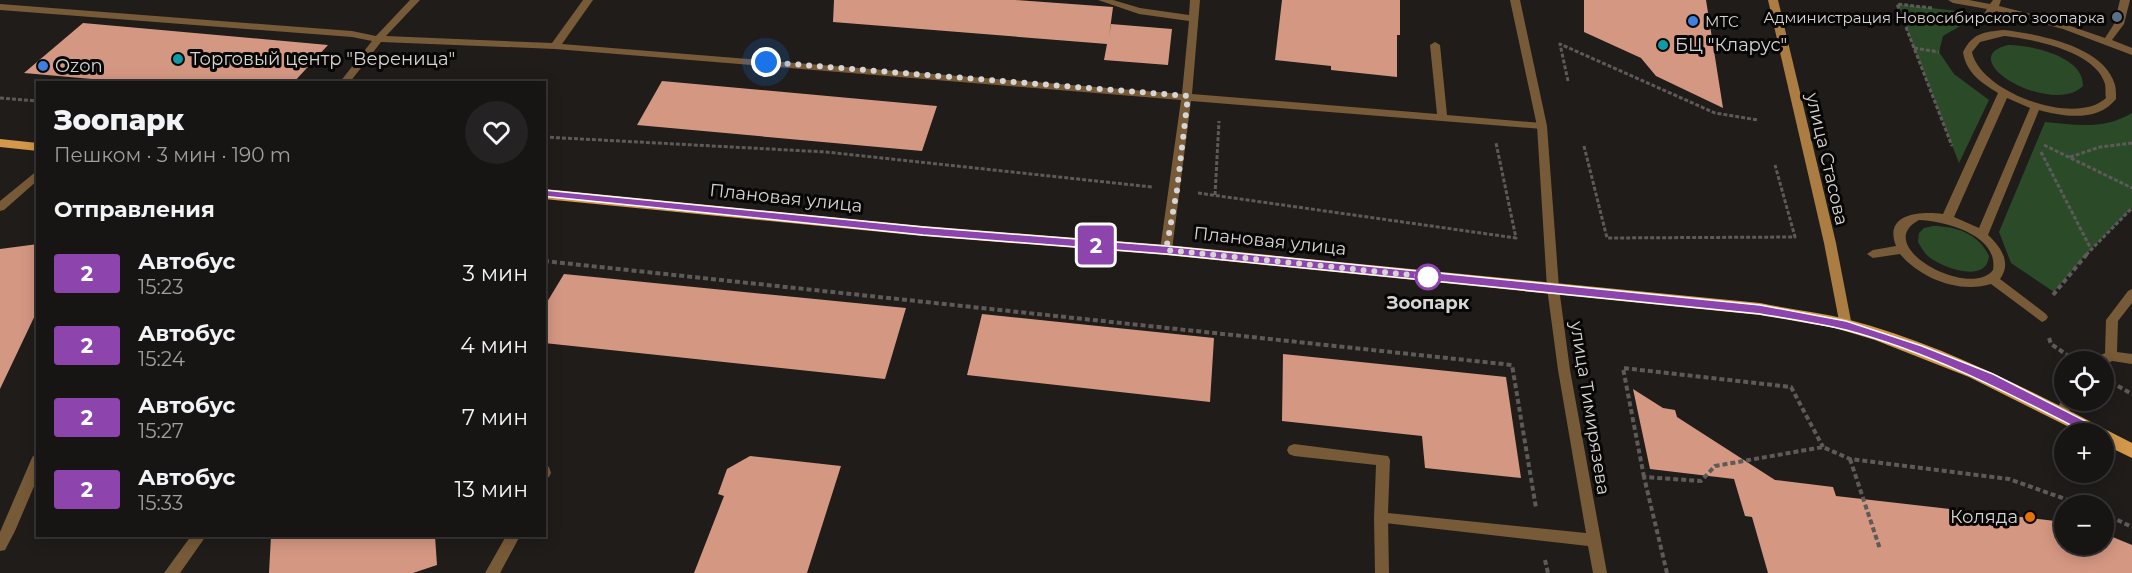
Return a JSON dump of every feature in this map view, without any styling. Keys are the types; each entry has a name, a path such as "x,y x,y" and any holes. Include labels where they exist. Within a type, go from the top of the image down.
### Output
{"main road":[{"path":"0,143 36,147"},
{"name":"Плановая улица","path":"546,194 911,230 1166,250 1760,309 1846,326 2054,403"},
{"name":"Плановая улица","path":"2069,411 2085,423"},
{"path":"2114,442 2132,451"}],"street":[{"path":"346,81 378,39 415,0"},
{"path":"555,46 588,0"},
{"path":"1103,0 1139,11 1194,19"},
{"path":"1166,250 1177,190 1188,96 1195,0"},
{"name":"улица Тимирязева","path":"1515,0 1542,126 1553,288 1564,370 1600,573"},
{"name":"улица Стасова","path":"1773,0 1830,243 1846,326"},
{"path":"1953,0 1995,3 2057,23 2132,52"},
{"path":"2107,41 2118,26 2125,0"},
{"path":"1986,19 1995,3"},
{"path":"0,7 352,34 378,39 555,46 1443,116 1542,126"},
{"path":"2048,40 2057,23"},
{"path":"2004,33 2048,40 2081,55 2105,74 2113,88 2111,99 2101,107 2084,112 2061,111 2036,106 2004,92 1977,74 1969,61 1968,50 1974,41 1987,35 2004,33"},
{"path":"1434,45 1443,116"},
{"path":"1947,219 2004,92"},
{"path":"1982,236 2036,106"},
{"path":"0,207 36,176"},
{"path":"1917,216 1947,219 1982,236 1998,253 2002,264 2000,273 1992,279 1965,283 1946,279 1913,261 1903,249 1898,238 1899,228 1905,221 1917,216"},
{"path":"1873,254 1903,249"},
{"path":"1992,279 2042,316"},
{"path":"2106,351 2112,320 2132,294"},
{"path":"2114,359 2132,359"},
{"path":"1294,450 1383,460 1382,573"},
{"path":"0,545 36,465"},
{"path":"1381,518 1594,540"},
{"path":"171,573 198,537"},
{"path":"492,573 512,537"}],"path":[{"path":"1941,9 1897,4 1955,153"},
{"path":"1568,81 1560,45 1715,113 1758,120"},
{"path":"1914,48 1939,52"},
{"path":"0,98 36,101"},
{"path":"1215,195 1221,99"},
{"path":"1492,122 1516,237"},
{"path":"546,137 826,152"},
{"path":"2091,249 2036,141 2132,188"},
{"path":"2069,158 2100,147 2132,143"},
{"path":"1584,146 1607,238 1795,237 1775,165"},
{"path":"2054,292 2091,249 2132,208"},
{"path":"546,261 1512,365 1548,573"},
{"path":"1667,573 1644,477 1623,368 1791,387 1823,447"},
{"path":"2114,383 2132,394"},
{"path":"1644,477 1701,481 1714,466 1823,447 1850,459 2009,479 2054,495"},
{"path":"1850,459 1880,549"},
{"path":"2114,518 2132,527"}],"green space":[{"path":"1897,4 1974,13 1986,19 1960,26 1943,36 1939,52 1954,74 1989,100 1959,163"},
{"path":"2008,45 2042,50 2066,60 2081,76 2083,86 2069,94 2050,95 2012,82 1991,62 1994,52"},
{"path":"2132,113 2132,208 2091,249 2054,292 2011,263 1999,232 2045,122 2100,124"},
{"path":"1933,226 1958,230 1973,237 1985,248 1989,256 1986,265 1981,270 1964,271 1944,265 1929,257 1918,242 1919,233 1924,228"}],"building":[{"path":"834,0 1015,0 1113,7 1109,37 1111,24 1172,29 1168,65 1104,60 1107,44 833,22"},
{"path":"1282,0 1400,0 1397,77 1331,70 1331,66 1275,60"},
{"name":"БЦ \"Кларус\"","path":"1584,0 1706,0 1723,108 1656,76 1641,58 1584,32"},
{"name":"Торговый центр \"Вереница\"","path":"83,23 328,45 295,81 115,81 24,73"},
{"path":"662,81 937,106 922,151 637,125"},
{"path":"36,244 36,313 0,389 0,249"},
{"path":"564,274 906,308 885,379 546,343 546,304"},
{"path":"982,314 1214,338 1210,402 967,375"},
{"path":"1283,354 1506,377 1521,478 1425,468 1422,436 1282,421"},
{"path":"1633,389 1663,408 1675,410 1677,417 1775,480 1833,487 1836,496 2054,521 2054,555 2114,555 2114,538 2132,545 2132,573 1768,573 1752,517 1745,516 1734,479 1650,469"},
{"path":"750,456 841,466 807,573 694,573 724,496 718,494 727,469"},
{"path":"271,537 435,537 437,565 413,573 269,573"}],"bus line":[{"name":"2","path":"546,193 923,231 1166,250 1760,309 1846,326 1917,350 1989,378 2078,423"}],"place":[{"name":"Администрация Новосибирского зоопарка","path":"2117,17"},
{"name":"МТС","path":"1693,21"},
{"name":"БЦ \"Кларус\"","path":"1663,45"},
{"name":"Торговый центр \"Вереница\"","path":"178,59"},
{"name":"Ozon","path":"43,66"},
{"name":"Зоопарк","path":"1428,277"},
{"name":"Коляда","path":"2030,517"}],"route":[{"path":"766,62 1188,96 1177,190 1166,250 1431,277 1428,277"}]}
